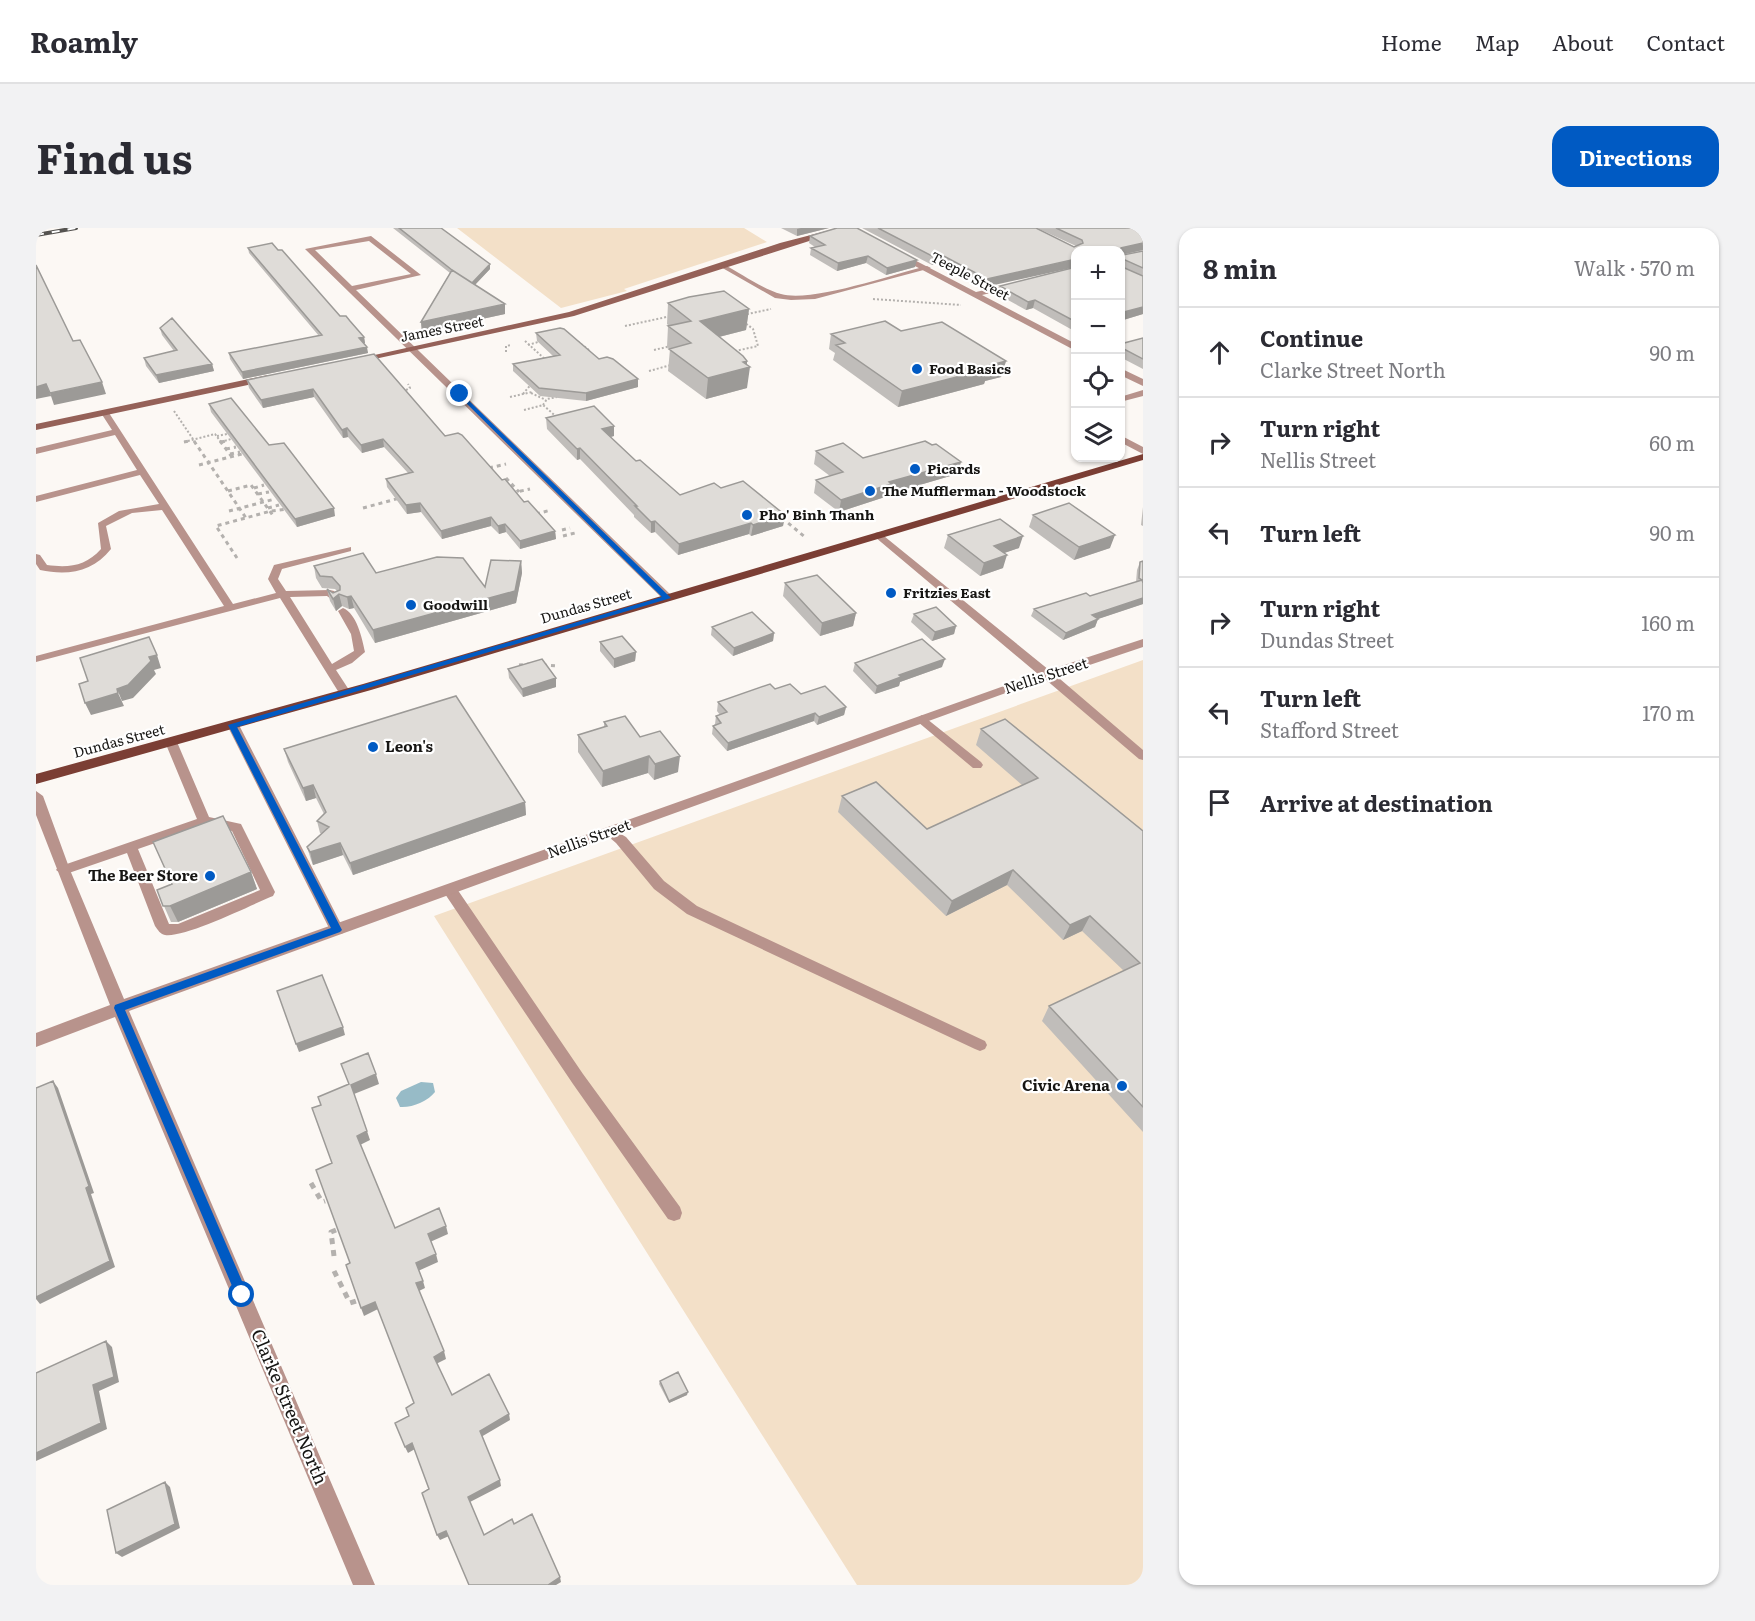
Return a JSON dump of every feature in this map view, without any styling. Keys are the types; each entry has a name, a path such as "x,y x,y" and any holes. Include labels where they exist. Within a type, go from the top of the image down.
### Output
{"main road":[{"name":"Dundas Street","path":"36,779 345,693 1143,457"}],"street":[{"name":"James Street","path":"351,361 571,314 721,265 846,228"},
{"path":"350,289 417,275 370,238 309,249 350,289 412,348 668,598"},
{"name":"Teeple Street","path":"892,249 1071,345"},
{"path":"976,294 1030,281"},
{"path":"1125,374 1143,383"},
{"path":"36,427 281,376"},
{"path":"879,535 1048,676"},
{"name":"Nellis Street","path":"36,1040 119,1008 922,719 1143,643"},
{"name":"Clarke Street North","path":"36,796 63,870 119,1008 364,1585"}],"lane":[{"path":"721,265 778,296 791,298 815,297 927,268"},
{"path":"1125,398 1143,393"},
{"path":"105,413 231,608"},
{"path":"36,451 117,432"},
{"path":"1125,441 1143,451"},
{"path":"36,499 141,472"},
{"path":"36,557 44,568 80,569 97,560 106,549 101,525 110,518 127,511 164,507"},
{"path":"345,693 273,579 278,567 347,549"},
{"path":"36,659 283,594 330,593 336,600"},
{"path":"330,669 348,661 360,652 356,634 343,611"},
{"path":"1048,676 1143,756"},
{"path":"922,719 977,765"},
{"path":"232,725 337,930"},
{"path":"171,742 204,821"},
{"path":"63,870 131,846 204,821 237,827 268,892 179,929 166,930 162,926 131,846"},
{"path":"609,832 621,840 658,885 692,910 980,1045"},
{"path":"450,890 578,1079 674,1213"}],"path":[{"path":"873,299 968,305"},
{"path":"727,353 758,346 753,328 737,316 772,309"},
{"path":"625,326 676,315"},
{"path":"557,334 567,332 589,350 584,351"},
{"path":"572,341 577,340"},
{"path":"537,341 528,345 554,368"},
{"path":"506,352 506,346 515,344"},
{"path":"654,350 676,346"},
{"path":"535,350 543,348"},
{"path":"545,360 554,358"},
{"path":"649,371 672,365"},
{"path":"510,397 530,391 537,380"},
{"path":"406,390 410,388 408,384"},
{"path":"530,391 538,398 546,400 563,398"},
{"path":"524,410 543,405 546,400"},
{"path":"543,405 561,420"},
{"path":"172,408 240,509 246,524"},
{"path":"184,442 215,434 217,436 227,434"},
{"path":"217,436 231,456"},
{"path":"221,442 231,439"},
{"path":"226,449 236,447"},
{"path":"199,465 222,460 240,452"},
{"path":"231,456 249,452"},
{"path":"237,456 240,460"},
{"path":"222,460 225,464"},
{"path":"488,468 506,464"},
{"path":"506,478 519,492"},
{"path":"228,491 251,485 274,517"},
{"path":"253,488 264,485"},
{"path":"512,493 530,489"},
{"path":"258,494 269,492"},
{"path":"363,508 403,497"},
{"path":"229,512 275,499"},
{"path":"237,558 216,526 256,515 279,505"},
{"path":"269,510 295,507"},
{"path":"284,510 287,515"},
{"path":"535,514 551,510"},
{"path":"777,514 805,537"},
{"path":"256,515 260,521"},
{"path":"228,523 232,528"},
{"path":"562,530 570,528"},
{"path":"563,536 575,533"},
{"path":"514,659 523,670"},
{"path":"519,665 533,664"},
{"path":"541,664 557,666"},
{"path":"311,1183 322,1202 325,1201"},
{"path":"334,1256 332,1232 336,1230"},
{"path":"334,1271 351,1303 356,1301"}],"shaded area":[{"path":"457,228 744,228 767,242 624,289 627,291 561,308"},
{"path":"1143,660 1143,1585 857,1585 434,916"}],"water":[{"path":"421,1082 433,1083 435,1092 419,1103 400,1107 396,1098 401,1091"}],"building":[{"path":"399,228 441,228 490,264 472,283"},
{"path":"837,228 857,228 917,260 887,268 868,256 838,263 811,248 825,245 810,236"},
{"path":"878,228 1036,228 1072,246 1071,260 987,279 942,255 934,257"},
{"path":"1056,228 1143,228 1143,243 1125,247 1076,246 1083,243 1082,240"},
{"path":"272,243 278,250 282,250 340,316 346,316 364,337 359,338 367,347 242,372 229,353 322,335 248,248"},
{"path":"1143,251 1143,268 1125,260 1125,255"},
{"path":"36,265 73,341 80,340 102,382 50,393 46,384 36,387"},
{"path":"1071,268 1071,319 1035,300 1028,302 1000,286"},
{"path":"1125,268 1143,276 1143,307 1125,312"},
{"path":"452,270 505,304 421,322"},
{"path":"724,291 749,309 700,321 743,356 747,361 743,362 750,367 708,378 669,349 691,343 668,326 691,321 668,303"},
{"path":"172,318 212,364 156,375 144,358 177,350 160,328"},
{"path":"885,321 901,331 942,322 1006,361 984,367 988,369 902,391 836,345 845,343 831,334"},
{"path":"560,328 599,359 607,357 613,359 638,379 586,393 539,388 513,364 560,355 536,333"},
{"path":"1143,338 1143,359 1125,350 1125,343"},
{"path":"374,354 445,436 458,433 462,435 502,480 505,479 524,502 528,501 555,531 520,541 505,524 498,526 491,517 441,531 420,503 406,505 386,479 413,472 383,439 361,445 347,428 342,430 313,389 261,400 247,380"},
{"path":"231,398 269,445 284,443 334,508 295,519 209,404"},
{"path":"594,406 614,426 602,429 636,461 640,460 680,495 714,483 721,488 743,481 785,515 679,544 655,521 651,522 580,448 577,449 546,418"},
{"path":"925,441 932,445 936,444 961,462 889,482 891,484 841,500 816,480 843,472 816,451 843,443 863,458"},
{"path":"1069,503 1115,535 1079,547 1033,515"},
{"path":"1000,519 1023,536 994,546 1007,555 984,563 948,535"},
{"name":"Goodwill","path":"363,553 376,573 437,557 463,558 485,587 491,560 521,561 515,591 373,630 351,596 339,594 333,599 327,589 333,593 340,590 340,586 332,577 320,576 314,566"},
{"path":"1143,561 1143,581 1139,578 1140,562"},
{"path":"817,575 856,613 822,623 785,583"},
{"path":"1142,580 1143,598 1092,615 1098,619 1066,633 1034,609 1086,593 1090,596"},
{"path":"936,607 956,626 935,632 914,614"},
{"path":"752,612 774,633 734,648 712,627"},
{"path":"622,636 636,652 614,659 600,642"},
{"path":"149,637 157,655 149,657 151,661 128,685 117,689 118,693 85,703 79,684 88,681 80,658"},
{"path":"922,639 945,659 899,675 901,677 877,686 855,663"},
{"path":"542,659 556,678 522,689 508,669"},
{"path":"770,684 775,689 790,684 801,694 825,686 846,707 819,717 815,713 728,743 713,726 721,723 716,716 727,712 718,702"},
{"path":"456,696 525,802 350,863 340,843 310,852 307,847 329,827 317,821 326,812 313,785 303,788 284,749"},
{"path":"625,716 640,737 660,731 680,756 655,764 649,756 603,771 578,735 607,726 604,722"},
{"path":"1005,719 1143,831 1143,1107 1049,1006 1140,963 1090,916 1070,925 1013,870 952,901 842,796 876,782 927,829 1038,778 981,729"},
{"name":"The Beer Store","path":"223,816 251,872 170,906 163,906 157,890 172,884 153,842"},
{"path":"322,975 343,1027 296,1044 277,991"},
{"path":"368,1053 376,1074 351,1085 367,1131 357,1136 395,1228 439,1208 446,1226 428,1234 436,1254 416,1263 423,1281 416,1283 444,1351 434,1357 452,1395 489,1374 509,1414 480,1431 500,1480 468,1497 484,1535 512,1519 514,1524 532,1514 560,1577 548,1585 469,1585 446,1531 437,1535 422,1493 429,1489 412,1443 405,1447 395,1423 409,1416 406,1408 414,1403 375,1302 361,1308 346,1265 350,1263 316,1170 332,1163 312,1108 321,1105 318,1097 349,1084 341,1064"},
{"path":"53,1081 89,1186 86,1188 110,1261 36,1297 36,1088"},
{"path":"106,1341 114,1377 93,1385 101,1423 36,1453 36,1373"},
{"path":"678,1372 688,1392 669,1401 660,1381"},
{"path":"165,1482 175,1524 116,1553 107,1510"}],"railway":[{"path":"36,235 76,228"}],"place":[{"name":"Food Basics","path":"917,369"},
{"name":"Picards","path":"915,469"},
{"name":"The Mufflerman - Woodstock","path":"870,491"},
{"name":"Pho' Binh Thanh","path":"747,515"},
{"name":"Fritzies East","path":"891,593"},
{"name":"Goodwill","path":"411,605"},
{"name":"Leon's","path":"373,747"},
{"name":"The Beer Store","path":"210,876"},
{"name":"Civic Arena","path":"1122,1086"}],"route":[{"path":"242,1295 119,1008 337,930 232,725 668,598 460,394"}]}
